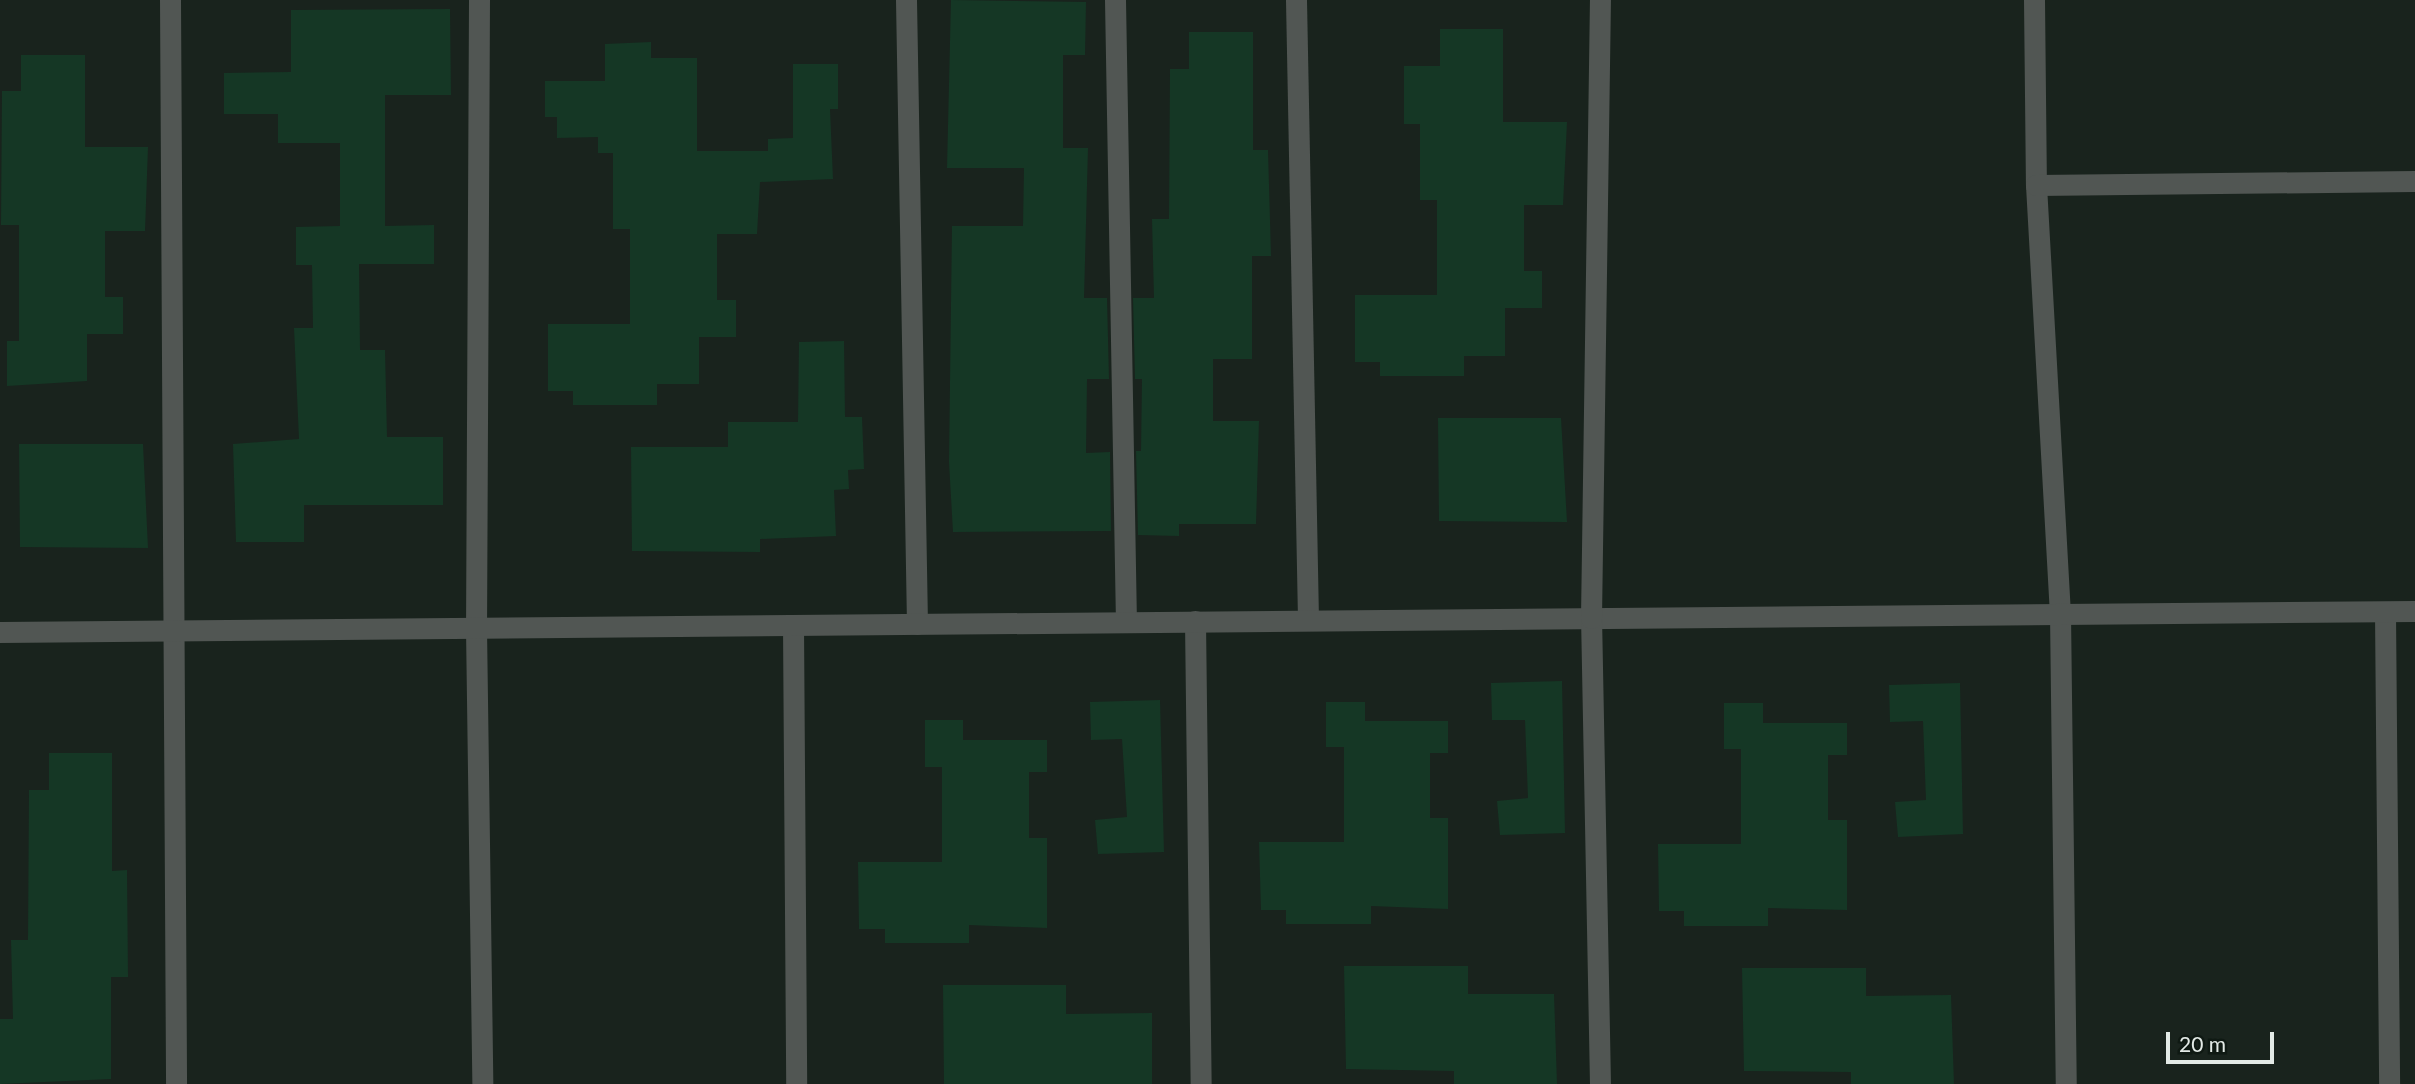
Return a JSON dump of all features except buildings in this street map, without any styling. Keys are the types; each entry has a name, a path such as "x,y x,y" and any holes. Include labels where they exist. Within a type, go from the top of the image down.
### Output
{"street":[{"path":"170,0 176,1084"},
{"path":"480,0 475,628 482,1084"},
{"path":"906,0 917,624"},
{"path":"1115,0 1126,622"},
{"path":"1296,0 1308,620"},
{"path":"1600,0 1591,618 1600,1084"},
{"path":"2034,0 2036,186 2060,613 2066,1084"},
{"path":"2036,186 2415,181"},
{"path":"0,632 2415,611"},
{"path":"2385,612 2389,1084"},
{"path":"1195,621 1201,1084"},
{"path":"793,625 796,1084"}]}
